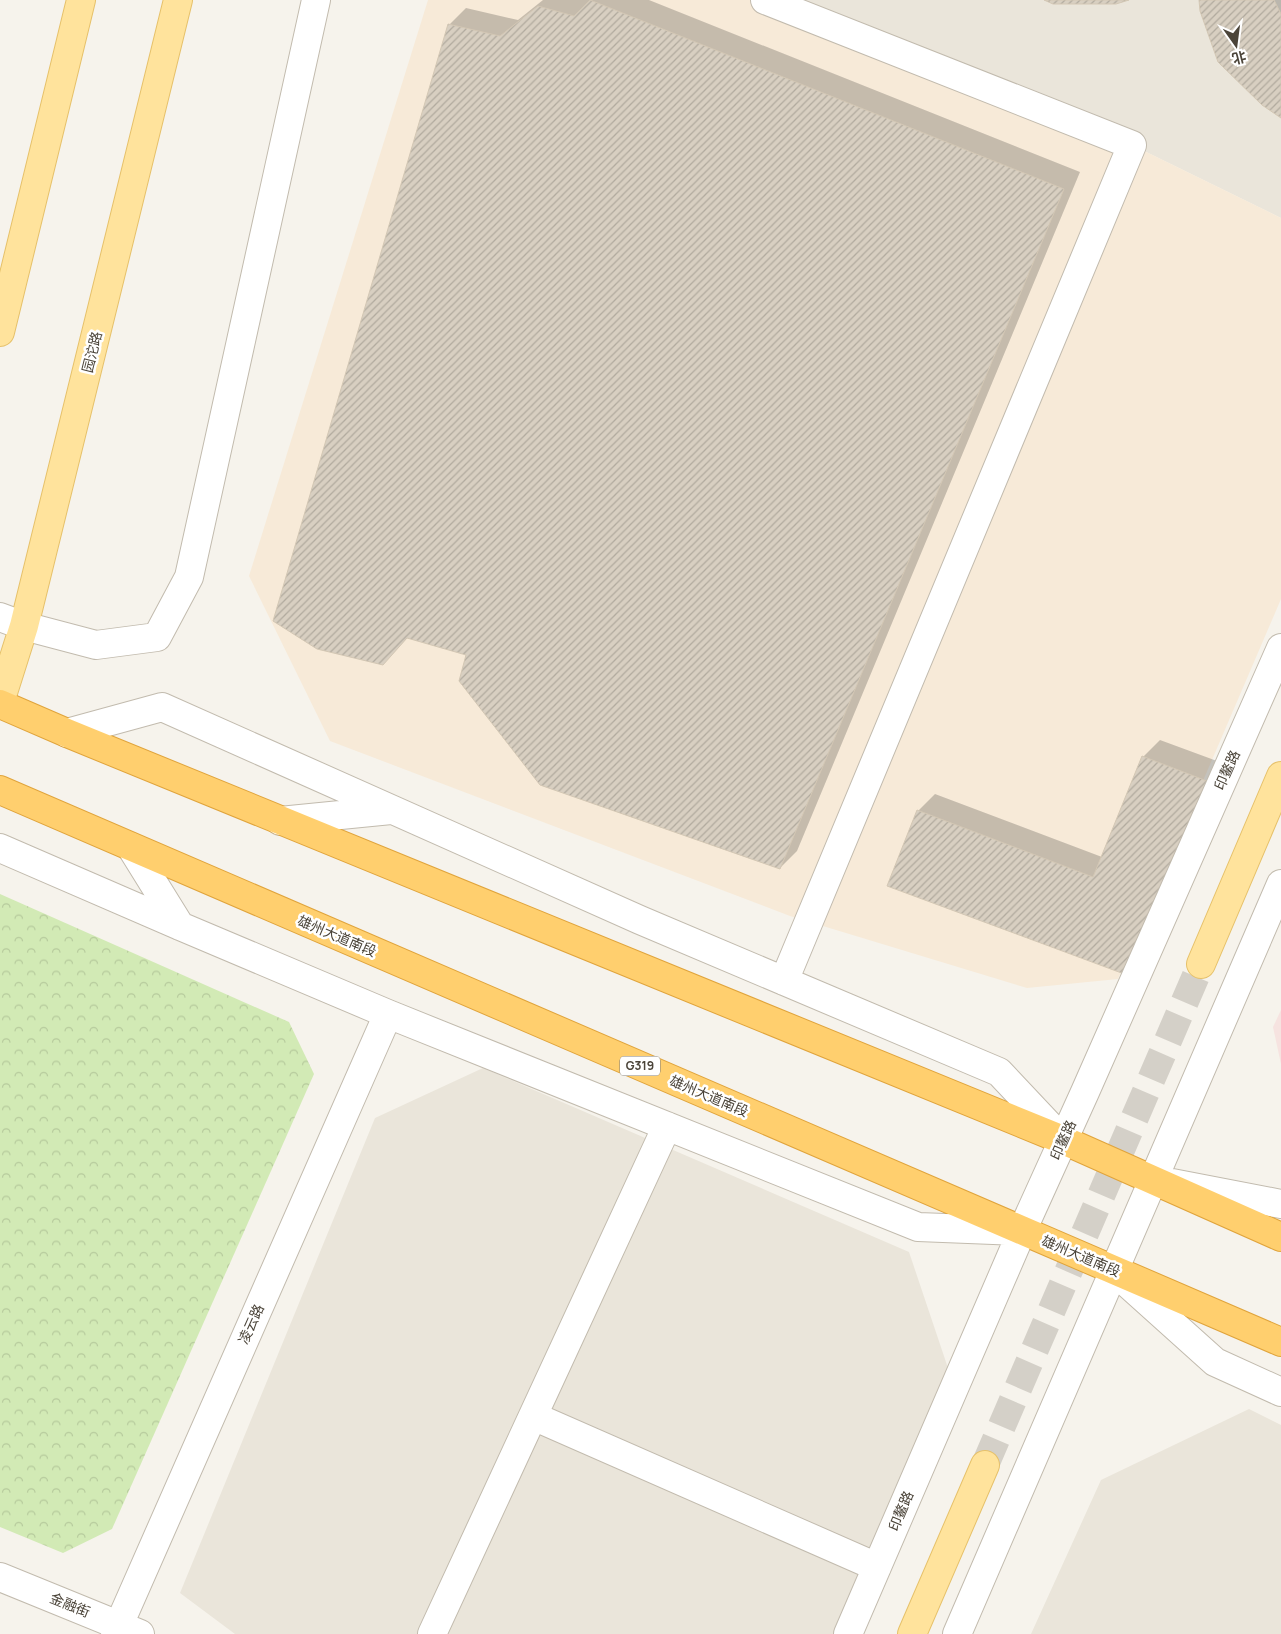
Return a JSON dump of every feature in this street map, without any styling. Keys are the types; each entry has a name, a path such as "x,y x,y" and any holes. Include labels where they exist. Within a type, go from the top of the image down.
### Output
{"highway":[{"path":"0,703 67,733 1063,1140 1281,1237"},
{"name":"雄州大道南段","path":"0,790 1281,1342"}],"main road":[{"path":"0,332 81,0"},
{"name":"园沱路","path":"0,703 12,621 178,0"},
{"path":"1201,964 1281,776"},
{"path":"912,1634 985,1465"}],"street":[{"path":"12,621 96,645 157,637 189,577 316,0"},
{"path":"765,0 1132,146 784,981"},
{"name":"印鳌路","path":"848,1634 1022,1231 1281,648"},
{"path":"67,733 162,707 631,916 999,1072 1063,1140"},
{"path":"280,820 392,810"},
{"path":"130,847 180,926"},
{"path":"0,848 388,1014 918,1227 1022,1231"},
{"path":"957,1634 1281,884"},
{"name":"凌云路","path":"125,1631 388,1014"},
{"path":"432,1634 667,1126"},
{"path":"1154,1180 1281,1204"},
{"path":"1113,1270 1214,1362 1281,1392"},
{"path":"533,1416 876,1567"},
{"name":"金融街","path":"0,1577 125,1631"}],"shaded area":[{"path":"428,0 801,0 1132,145 1281,218 1281,599 1118,979 1027,988 790,916 330,741 249,576"},
{"path":"801,0 1281,0 1281,218 1132,145"},
{"path":"1281,1010 1281,1064 1273,1027"},
{"path":"483,1068 909,1252 948,1368 833,1634 235,1634 180,1593 375,1118"},
{"path":"1249,1409 1281,1425 1281,1634 1031,1634 1101,1480"}],"green space":[{"path":"0,894 289,1022 314,1074 112,1529 63,1553 0,1527"}],"building":[{"path":"590,0 1064,189 780,869 540,785 459,681 466,655 407,638 383,665 317,649 273,621 448,24 500,36 538,6 574,16"},
{"path":"1044,0 1129,0 1116,4 1053,4"},
{"path":"1199,0 1274,0 1281,14 1281,118 1262,105 1218,62 1200,11"},
{"path":"1142,756 1220,786 1135,978 887,886 917,810 1093,877"}],"tunnel":[{"path":"985,1465 1201,964"}]}
